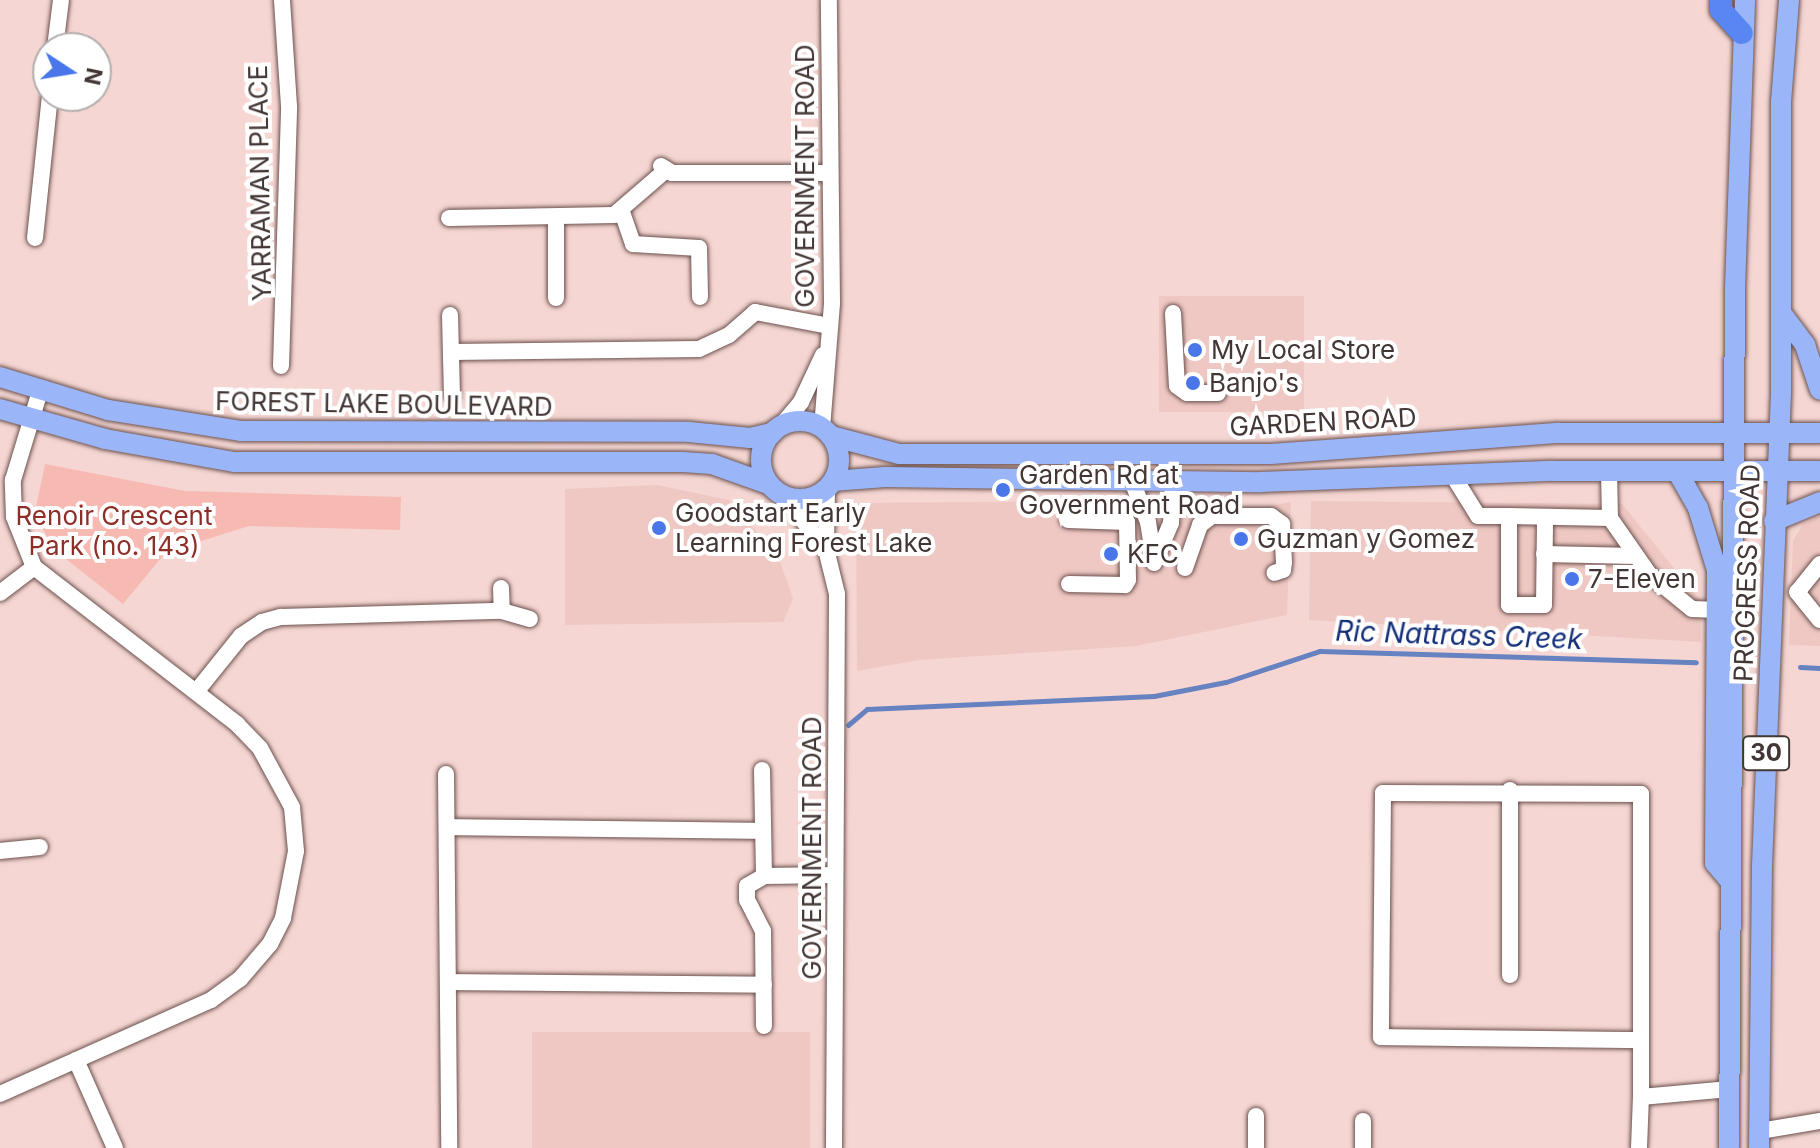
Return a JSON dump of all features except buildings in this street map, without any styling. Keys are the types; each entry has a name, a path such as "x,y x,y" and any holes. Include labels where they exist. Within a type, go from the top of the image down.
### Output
{"highway":[{"path":"1721,0 1721,10 1742,33"}],"main road":[{"name":"PROGRESS ROAD","path":"1729,1148 1734,434 1745,0"},
{"name":"PROGRESS ROAD","path":"1759,1140 1760,915 1782,314 1781,102 1789,0"},
{"path":"1782,314 1805,345 1820,390"},
{"name":"FOREST LAKE BOULEVARD","path":"0,377 108,410 240,431 689,432 750,438 777,429"},
{"path":"0,409 162,451 234,462 683,462 725,467 776,490 806,499 830,485 839,458 826,432 802,421 777,429 762,452 776,490"},
{"name":"GARDEN ROAD","path":"826,432 899,454 1323,453 1559,433 1820,433"},
{"name":"GARDEN ROAD","path":"830,485 885,477 1173,481 1609,471 1820,471"},
{"path":"1677,471 1698,508 1713,552 1719,610 1715,863 1730,881"},
{"path":"1774,521 1820,502"}],"street":[{"path":"57,32 61,0"},
{"name":"YARRAMAN PLACE","path":"281,366 289,106 282,0"},
{"name":"GOVERNMENT ROAD","path":"826,432 829,0"},
{"path":"35,238 48,112"},
{"path":"449,218 556,217 622,212 663,169 829,173"},
{"path":"622,212 633,244 699,248 700,297"},
{"path":"556,217 556,298"},
{"path":"451,352 699,349 729,335 755,312 829,326"},
{"path":"1173,313 1177,386 1187,393 1218,393"},
{"path":"450,315 452,395"},
{"name":"GOVERNMENT ROAD","path":"777,429 801,402 826,351"},
{"path":"0,1094 211,1000 240,979 270,944 283,918 294,877 292,807 260,748 196,692 34,567 20,540 12,500 16,463 40,391"},
{"path":"1132,481 1148,522 1154,563 1171,523 1173,481 1163,454"},
{"path":"1609,471 1610,518 1649,574 1692,609 1719,610"},
{"path":"1452,474 1478,516 1610,518"},
{"name":"GOVERNMENT ROAD","path":"830,485 826,549 837,594 834,1148"},
{"name":"GOVERNMENT ROAD","path":"776,490 826,549"},
{"path":"1185,568 1200,525 1212,516 1271,516 1282,524 1283,536 1283,570 1274,573"},
{"path":"1509,516 1509,605 1544,605 1545,517"},
{"path":"1068,520 1127,522 1128,580 1125,585 1069,584"},
{"path":"1544,554 1636,556"},
{"path":"1820,564 1797,592 1820,620"},
{"path":"0,593 34,567"},
{"path":"501,588 502,611"},
{"path":"196,692 241,636 262,622 281,617 502,611 530,619"},
{"path":"762,770 764,876"},
{"path":"446,774 449,1148"},
{"path":"1510,790 1510,975"},
{"path":"1639,1148 1641,1097 1641,794 1510,790 1383,793 1381,1037 1640,1040"},
{"path":"447,827 763,831"},
{"path":"0,851 40,847"},
{"path":"764,1026 763,931 745,893 753,879 764,876 834,875"},
{"path":"449,982 764,985"},
{"path":"76,1060 115,1148"},
{"path":"1641,1097 1730,1089"},
{"path":"1256,1116 1256,1148"},
{"path":"1363,1121 1363,1148"},
{"path":"1759,1140 1820,1121"}],"shaded area":[{"path":"1159,296 1304,296 1304,412 1159,412"},
{"name":"Goodstart Early Learning Forest Lake","path":"657,485 729,500 778,556 793,599 783,622 565,625 565,489"},
{"path":"1110,501 1257,508 1291,502 1287,615 1136,646 919,660 857,671 856,503"},
{"path":"1311,501 1622,504 1700,600 1701,642 1309,620"},
{"path":"1820,516 1820,646 1789,645 1793,540 1803,524"},
{"path":"532,1032 810,1032 810,1148 532,1148"}],"green space":[{"name":"Renoir Crescent Park (no. 143)","path":"45,464 185,491 401,497 400,530 249,526 166,552 123,604 52,548 35,512"}],"waterway":[{"name":"Ric Nattrass Creek","path":"848,725 867,709 1154,696 1226,682 1320,651 1696,662"},
{"name":"Ric Nattrass Creek","path":"1800,667 1820,668"}],"place":[{"name":"My Local Store","path":"1195,350"},
{"name":"Banjo's","path":"1193,383"},
{"name":"Garden Rd at Government Road","path":"1003,490"},
{"name":"Goodstart Early Learning Forest Lake","path":"659,528"},
{"name":"Guzman y Gomez","path":"1241,539"},
{"name":"KFC","path":"1111,554"},
{"name":"7-Eleven","path":"1572,579"}]}
